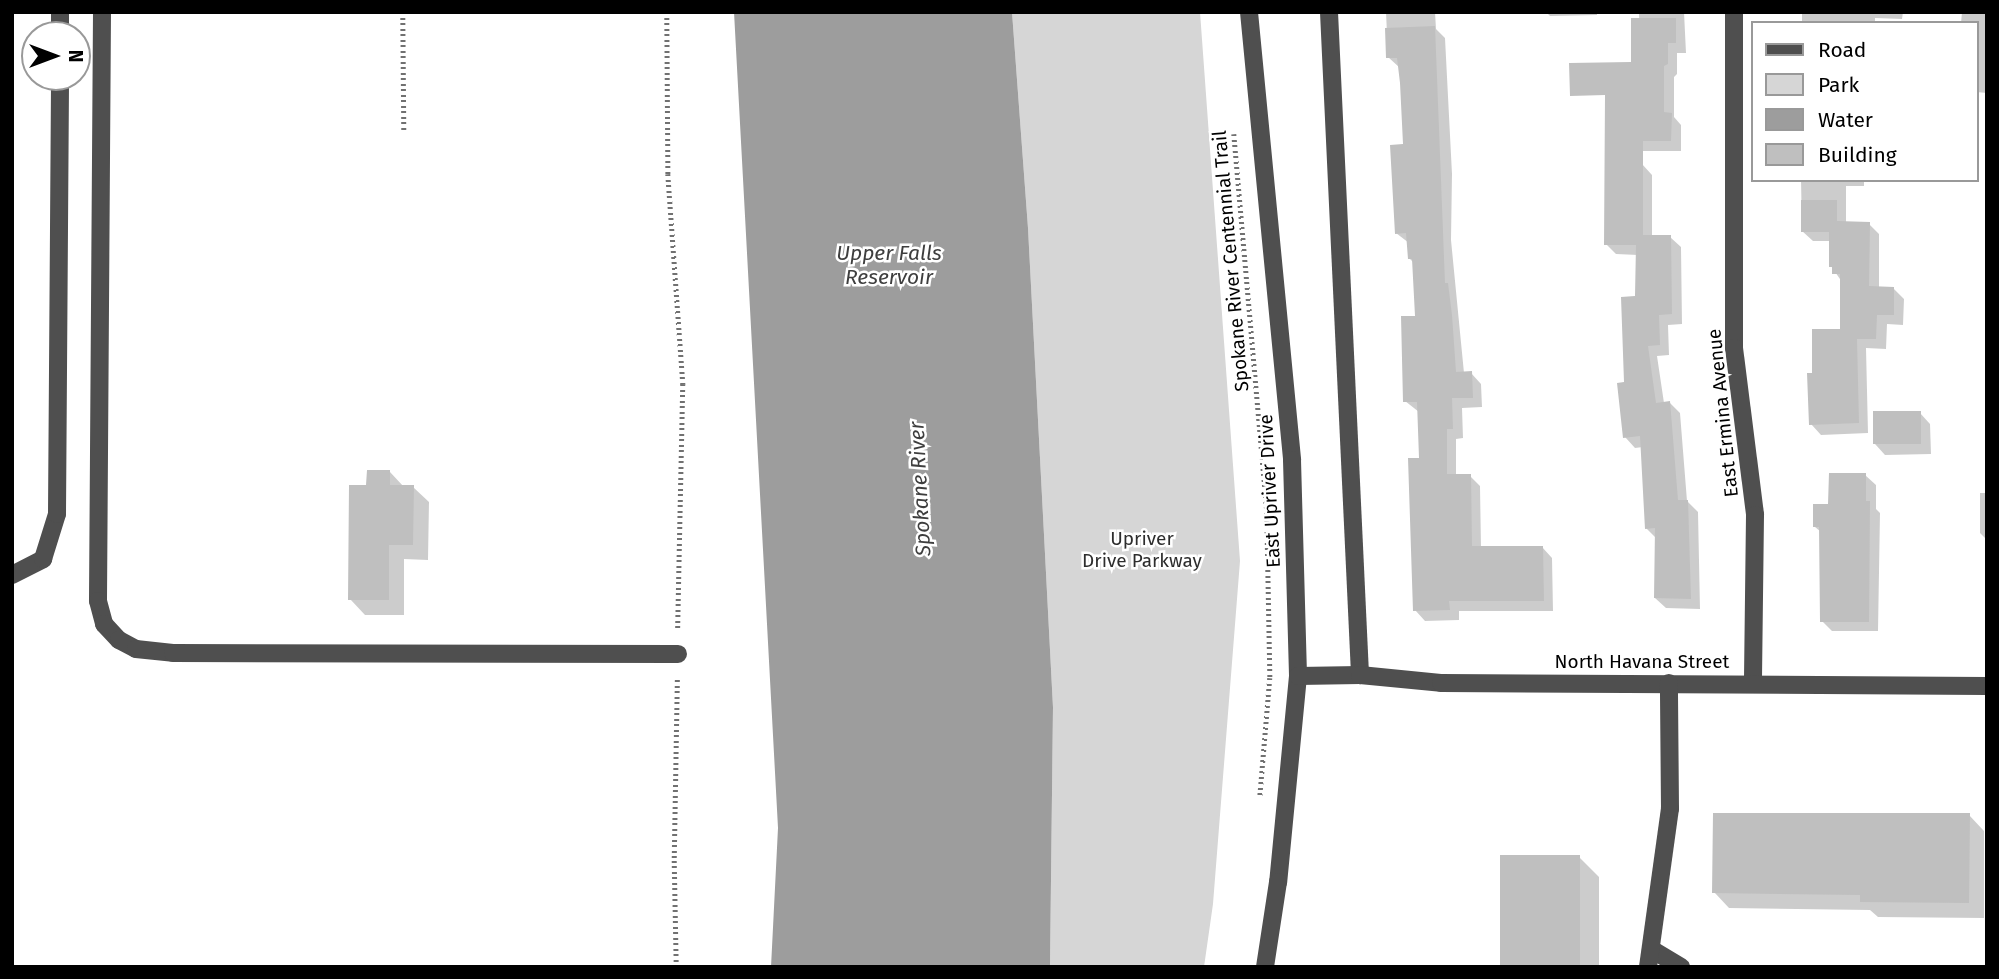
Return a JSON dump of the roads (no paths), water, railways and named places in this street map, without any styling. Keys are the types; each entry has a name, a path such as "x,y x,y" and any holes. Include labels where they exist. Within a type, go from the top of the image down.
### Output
{"street":[{"path":"102,12 98,601 104,624 119,640 136,649 173,653 678,654"},
{"name":"East Upriver Drive","path":"1249,12 1292,460 1298,676 1278,881 1265,967"},
{"path":"1329,12 1360,675"},
{"name":"East Ermina Avenue","path":"1734,12 1734,348 1755,515 1754,683"},
{"path":"12,575 43,559 57,514 60,91"},
{"name":"North Havana Street","path":"1298,676 1360,675 1441,683 1987,686"},
{"path":"1669,683 1670,809 1649,958 1681,967"}],"water":[{"name":"Upper Falls Reservoir","path":"734,12 1012,12 1028,228 1053,707 1050,967 771,967 778,828"}],"water label":[{"name":"Spokane River","path":"920,489"}],"park label":[{"name":"Upriver Drive Parkway","path":"1142,550"}]}
